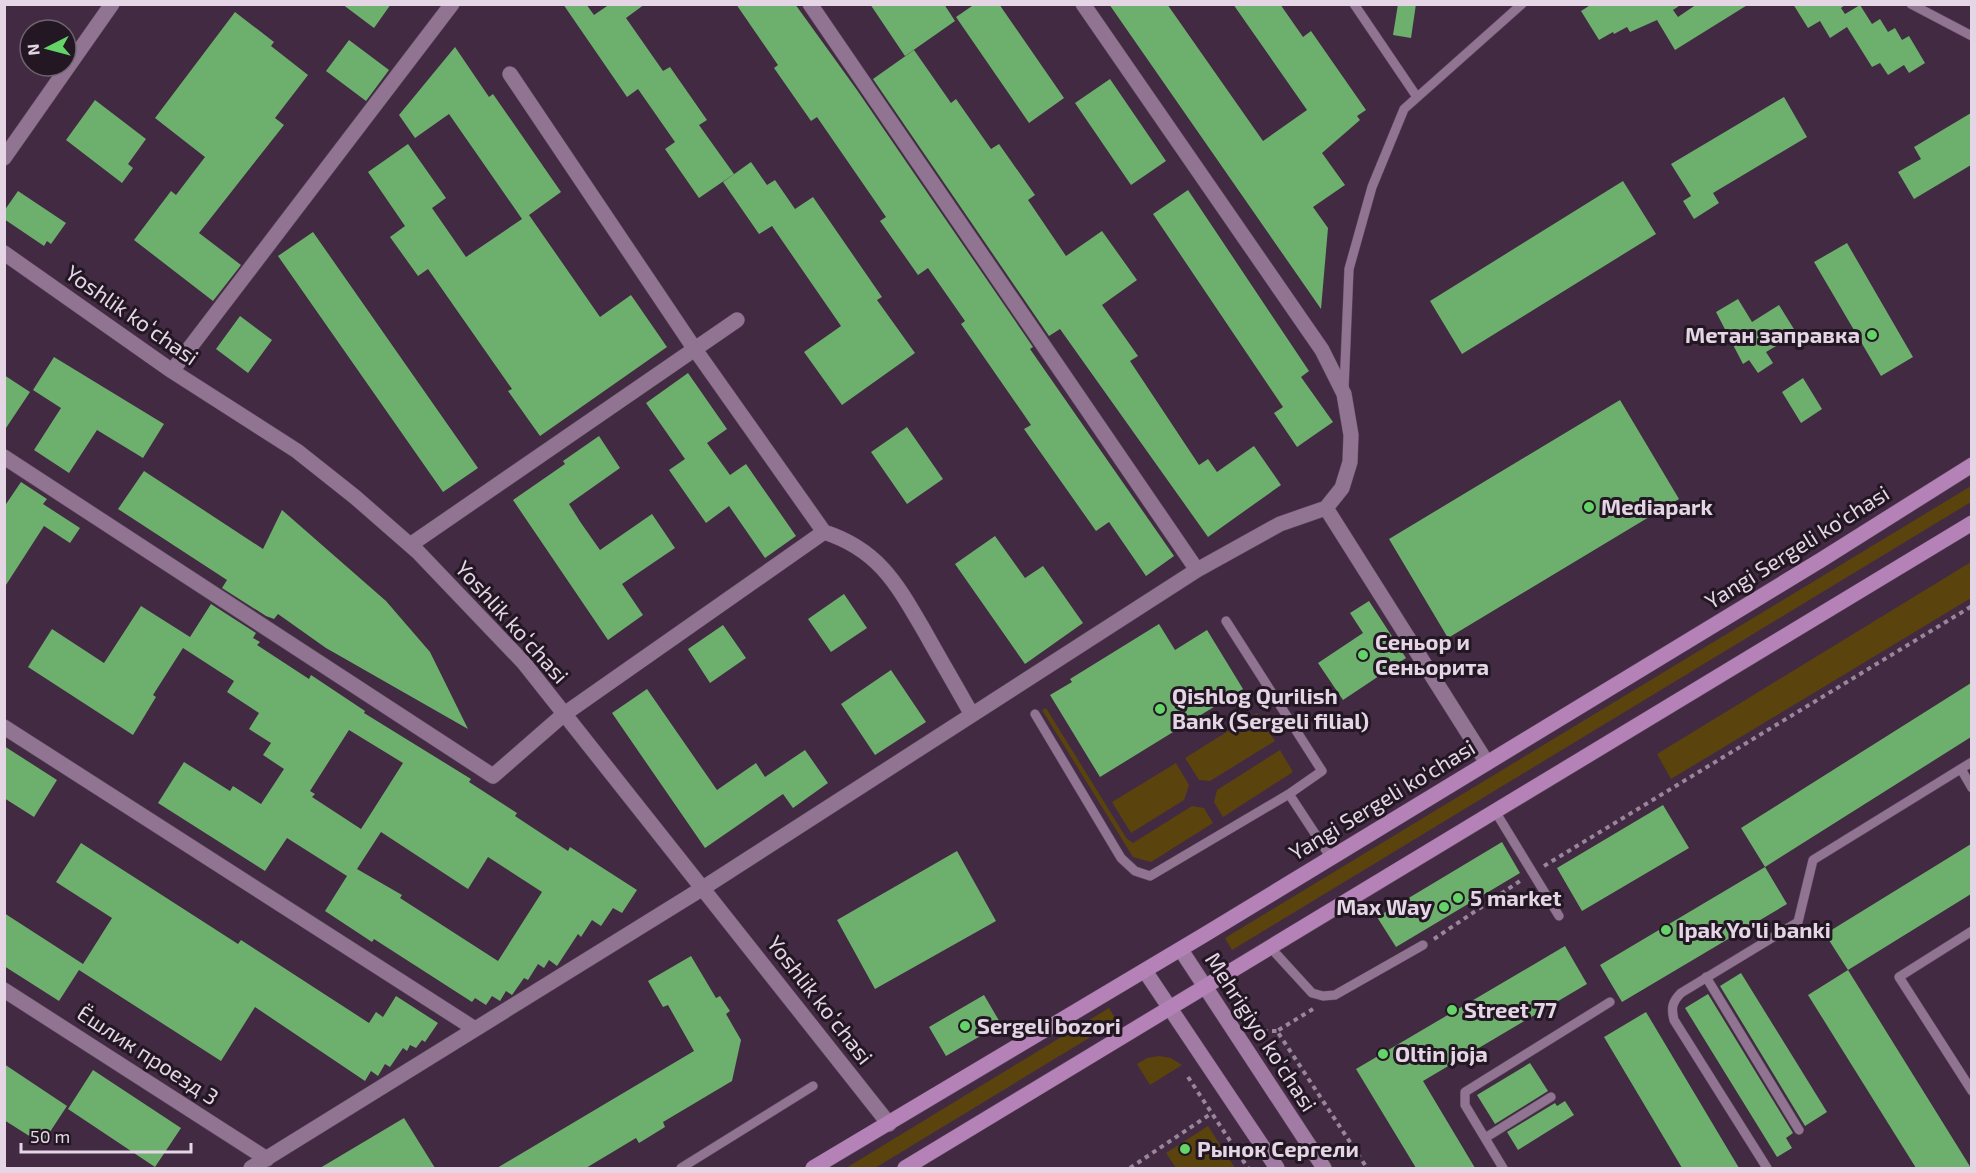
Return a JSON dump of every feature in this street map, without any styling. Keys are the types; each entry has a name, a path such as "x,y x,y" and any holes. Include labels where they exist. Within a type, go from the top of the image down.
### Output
{"main road":[{"name":"Yangi Sergeli ko'chasi","path":"813,1168 1181,950 1971,465"},
{"path":"905,1168 1971,523"},
{"name":"Mehrigiyo ko'chasi","path":"1181,950 1324,1168"},
{"path":"1145,971 1277,1168"}],"street":[{"path":"4,158 112,4"},
{"path":"172,371 452,4"},
{"path":"810,4 1197,570"},
{"path":"252,1168 703,888 1197,570 1280,524 1326,508 1342,488 1350,462 1351,435 1344,394 1322,350 1083,4"},
{"path":"510,74 694,348 824,532 848,540 872,556 895,581 972,715"},
{"name":"Yoshlik koʻchasi","path":"4,253 172,371 297,451 356,497 410,544 524,663 889,1124"},
{"path":"410,544 737,320"},
{"path":"4,457 493,776 563,715 824,532"},
{"path":"1326,508 1486,763"},
{"path":"4,727 475,1029"},
{"name":"Ёшлик проезд 3","path":"4,990 267,1159"}],"lane":[{"path":"1354,4 1417,97"},
{"path":"1344,394 1349,269 1372,187 1404,109 1522,4"},
{"path":"1911,4 1971,36"},
{"path":"1035,714 1121,858 1135,872 1150,876 1289,794 1322,771 1226,621"},
{"path":"1767,1168 1674,1020 1671,1011 1673,1000 1706,977 1798,922 1813,860 1971,762"},
{"path":"1961,769 1971,788"},
{"path":"1289,794 1331,858"},
{"path":"1495,811 1559,916"},
{"path":"1971,931 1899,977 1971,1091"},
{"path":"1270,947 1312,993 1323,996 1335,995 1423,945"},
{"path":"1706,977 1799,1130"},
{"path":"1503,1168 1465,1106 1465,1092 1610,1002"},
{"path":"681,1168 813,1086"},
{"path":"1485,1138 1551,1097"}],"path":[{"path":"1423,945 1532,873 1971,606"},
{"path":"1263,1031 1277,1031 1335,995"},
{"path":"1277,1031 1367,1168"},
{"path":"1188,1077 1248,1168"},
{"path":"1130,1168 1212,1113"}],"shaded area":[{"path":"1971,486 1971,502 1232,950 1225,938"},
{"path":"1971,562 1971,598 1671,779 1657,754"},
{"path":"1046,708 1127,839 1133,843 1192,806 1204,808 1213,823 1151,862 1133,857 1042,710"},
{"path":"1257,713 1275,741 1210,781 1199,780 1185,758"},
{"path":"1280,750 1293,772 1223,817 1214,802 1217,790"},
{"path":"1176,763 1189,785 1184,800 1131,833 1112,802"},
{"path":"1109,1008 1117,1021 875,1168 846,1168"},
{"path":"1159,1056 1171,1058 1182,1065 1150,1085 1137,1064 1147,1058"},
{"path":"1208,1126 1235,1168 1176,1168 1166,1153"}],"building":[{"path":"342,4 391,4 374,28"},
{"path":"563,4 586,4 594,15 610,4 645,4 626,18 663,71 670,67 707,120 699,125 734,174 699,198 665,149 675,142 638,89 627,97"},
{"path":"736,4 795,4 857,90 1033,347 1030,349 1174,556 1146,576 1109,522 1096,531 1024,429 1031,425 961,324 965,321 928,268 918,275 880,221 886,217 817,117 811,121 774,68 778,65"},
{"path":"870,4 944,4 955,21 905,56"},
{"path":"975,4 999,4 1064,98 1029,123 956,17"},
{"path":"1109,4 1167,4 1263,141 1307,110 1233,4 1280,4 1303,37 1311,31 1366,110 1357,116 1360,120 1322,153 1345,185 1313,207 1328,228 1321,309"},
{"path":"1398,4 1416,4 1411,38 1393,35"},
{"path":"1592,4 1682,4 1673,10 1678,17 1697,4 1749,4 1675,50 1657,20 1630,32 1627,27 1599,40 1581,11"},
{"path":"1793,4 1846,4 1841,8 1845,14 1860,5 1872,24 1880,19 1888,32 1895,28 1902,40 1909,36 1925,63 1909,73 1904,65 1888,75 1880,63 1872,67 1847,27 1830,38 1820,21 1808,28"},
{"path":"235,12 274,42 271,46 308,75 275,118 284,125 199,233 241,265 213,301 134,240 171,191 176,195 205,157 155,118"},
{"path":"349,40 389,70 366,101 326,71"},
{"path":"455,47 489,97 493,94 561,192 529,215 600,317 631,295 667,347 540,436 508,391 512,389 428,269 418,276 390,237 405,226 368,172 408,144 446,198 432,208 466,257 522,219 449,114 415,138 399,115"},
{"path":"914,50 951,103 956,99 991,149 999,144 1035,195 1028,200 1066,256 1102,231 1137,280 1102,305 1138,356 1130,361 1199,465 1208,459 1217,472 1254,446 1281,485 1208,537 1060,329 1049,336 873,79"},
{"path":"1110,79 1166,161 1131,185 1075,103"},
{"path":"1784,97 1807,137 1713,193 1719,203 1694,219 1683,201 1691,196 1671,164"},
{"path":"95,100 146,139 128,164 133,168 122,183 66,140"},
{"path":"1971,113 1971,165 1914,199 1898,172 1921,159 1914,147"},
{"path":"751,162 767,185 775,180 795,209 813,197 882,297 877,300 915,353 842,405 804,352 841,326 772,226 759,234 723,182"},
{"path":"1623,181 1656,234 1462,354 1430,301"},
{"path":"1188,190 1309,371 1301,377 1333,422 1297,447 1274,413 1283,407 1153,214"},
{"path":"18,191 66,223 51,244 47,241 44,246 4,219 4,211"},
{"path":"313,232 478,468 443,492 278,256"},
{"path":"1847,243 1913,357 1881,376 1814,262"},
{"path":"1738,299 1752,322 1779,305 1797,334 1766,352 1773,363 1758,373 1749,360 1743,364 1716,312"},
{"path":"240,316 272,340 248,373 216,349"},
{"path":"54,357 164,424 143,458 97,430 69,473 34,450 61,408 33,390"},
{"path":"688,373 727,429 707,443 730,475 746,464 796,536 765,558 729,506 706,523 669,470 685,459 646,403"},
{"path":"4,375 30,392 4,431"},
{"path":"1803,378 1822,409 1801,423 1782,392"},
{"path":"1620,400 1679,499 1448,638 1389,539"},
{"path":"907,427 943,479 907,504 871,452"},
{"path":"599,436 620,468 569,504 581,523 600,550 652,514 675,548 622,584 643,615 608,640 513,500 565,464 563,461"},
{"path":"144,471 263,549 282,510 386,601 430,652 468,729 326,648 278,614 274,619 266,616 222,588 227,580 118,509"},
{"path":"21,482 47,499 43,504 80,528 70,543 44,526 4,588 4,507"},
{"path":"995,536 1025,578 1043,566 1083,623 1025,664 955,564"},
{"path":"844,594 867,628 831,652 808,619"},
{"path":"1369,601 1406,658 1343,700 1318,663 1363,633 1350,613"},
{"path":"211,604 256,633 253,638 260,642 257,645 309,679 311,675 365,711 364,713 471,779 469,782 517,813 515,816 568,851 570,847 637,890 622,913 613,908 601,926 592,920 581,937 578,934 557,966 549,960 544,968 538,964 528,980 524,978 512,995 506,991 500,1001 492,996 486,1005 475,998 472,1002 374,939 372,942 325,911 347,876 287,838 265,871 158,803 184,762 230,791 233,786 261,804 284,769 263,755 271,743 249,729 259,713 227,692 234,681 183,648 153,695 156,697 133,735 28,667 52,629 104,663 141,606 190,637","holes":["349,730 403,763 361,829 312,797 315,794 310,791","381,832 468,889 488,857 542,892 498,961 400,898 402,895 357,869"]},
{"path":"1159,624 1175,650 1207,630 1243,689 1100,777 1050,695 1072,682 1070,679"},
{"path":"723,625 746,658 710,683 688,649"},
{"path":"891,670 926,722 875,755 841,704"},
{"path":"1971,683 1971,737 1765,867 1741,828"},
{"path":"647,689 717,790 756,763 765,777 805,750 828,783 793,808 783,794 705,848 612,713"},
{"path":"4,746 57,780 34,817 4,798"},
{"path":"1663,805 1689,848 1582,911 1557,868"},
{"path":"1502,842 1520,873 1396,947 1377,917"},
{"path":"81,843 238,944 241,940 369,1023 376,1012 383,1017 396,996 438,1023 425,1042 422,1040 416,1048 410,1045 407,1051 403,1048 390,1067 385,1064 378,1076 371,1071 365,1081 255,1007 221,1061 79,970 59,1001 4,966 4,913 83,964 112,918 56,882"},
{"path":"1971,844 1971,894 1848,970 1825,934"},
{"path":"957,851 996,921 875,989 837,920"},
{"path":"1765,867 1787,904 1622,1002 1600,965"},
{"path":"1565,946 1587,984 1423,1081 1475,1168 1416,1168 1356,1069"},
{"path":"691,956 716,998 720,996 730,1011 726,1014 741,1040 732,1081 663,1122 665,1127 639,1143 636,1138 586,1168 497,1168 694,1051 668,1005 663,1007 648,981"},
{"path":"1848,970 1971,1168 1916,1168 1808,995"},
{"path":"1741,973 1827,1112 1805,1126 1720,986"},
{"path":"1708,994 1793,1133 1786,1138 1792,1148 1777,1157 1685,1008"},
{"name":"Sergeli bozori","path":"984,995 1001,1024 946,1056 929,1027"},
{"path":"1646,1012 1739,1168 1682,1168 1604,1037"},
{"path":"1530,1063 1548,1091 1495,1124 1477,1095"},
{"path":"4,1064 67,1106 42,1144 4,1120"},
{"path":"93,1070 181,1128 155,1167 68,1109"},
{"path":"1565,1101 1574,1115 1518,1150 1507,1132 1555,1103 1557,1106"},
{"path":"404,1118 435,1168 320,1168"}],"place":[{"name":"Метан заправка","path":"1872,335"},
{"name":"Mediapark","path":"1589,507"},
{"name":"Сеньор и Сеньорита","path":"1363,655"},
{"name":"Qishlog Qurilish Bank (Sergeli filial)","path":"1160,709"},
{"name":"5 market","path":"1458,898"},
{"name":"Max Way","path":"1444,907"},
{"name":"Ipak Yo'li banki","path":"1666,930"},
{"name":"Street 77","path":"1452,1010"},
{"name":"Sergeli bozori","path":"965,1026"},
{"name":"Oltin joja","path":"1383,1054"},
{"name":"Рынок Сергели","path":"1185,1149"}]}
